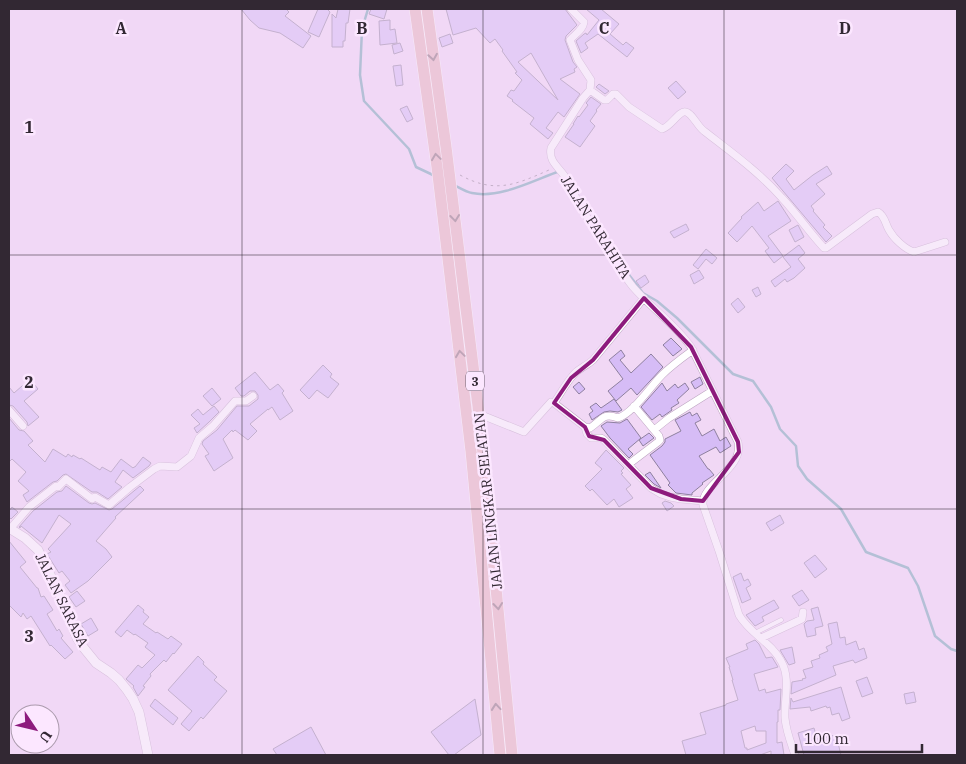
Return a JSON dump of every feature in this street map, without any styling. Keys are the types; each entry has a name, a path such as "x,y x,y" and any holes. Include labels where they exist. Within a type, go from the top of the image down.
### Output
{"main road":[{"name":"JALAN LINGKAR SELATAN","path":"415,9 473,415 483,454 483,474 490,521 512,755"},
{"name":"JALAN LINGKAR SELATAN","path":"427,9 448,168 473,415 482,559 500,755"}],"street":[{"path":"571,9 584,22 579,32 570,40 578,60 591,80 590,90 604,100 616,94 628,107 662,129 669,126 682,112 686,112 699,127 738,157 777,193 824,248 872,214 878,212 882,214 889,230 908,250 914,252 945,242"},
{"name":"JALAN PARAHITA","path":"590,90 551,148 550,155 558,169 568,180 578,202 620,270 634,288 684,337 693,350 738,442 739,452 734,462 705,495 703,501"},
{"path":"554,403 570,378 593,360 644,298"},
{"path":"473,415 524,432 551,402 585,427 590,428 608,415 621,418 666,371 693,350"},
{"path":"654,430 669,418 712,391"},
{"path":"9,528 28,507 66,479 92,499 95,497 109,504 154,469 160,466 177,467 191,456 199,438 214,426 235,401 246,401 253,396"},
{"path":"629,464 660,440 659,436 634,406"},
{"path":"9,410 23,426"},
{"path":"585,427 587,434 591,438 600,438 629,464 651,488 661,494 681,499 703,501 737,611 745,624 777,653 784,665 786,729 796,755"},
{"name":"JALAN SARASA","path":"9,528 25,538 38,550 60,595 77,638 88,655 119,680 133,698 139,712 148,755"},
{"path":"758,635 802,619 803,612"}],"lane":[{"path":"758,635 781,620"}],"path":[{"path":"448,168 482,185 493,186 521,182 558,169"}],"highlighted area":[{"path":"644,298 691,347 738,442 739,452 703,501 681,499 651,488 604,440 589,436 585,427 554,403 571,378 593,360"}],"building":[{"path":"241,9 286,9 289,12 285,16 311,36 303,48 280,33 259,28"},
{"path":"318,9 327,9 330,12 319,37 308,32"},
{"path":"338,9 350,9 348,23 346,23 343,47 332,47 332,14 336,18"},
{"path":"371,9 387,9 384,19 369,14"},
{"path":"446,9 565,9 577,25 566,36 565,40 573,62 577,67 574,69 575,72 560,79 580,94 564,117 558,112 546,128 553,133 548,139 530,124 534,118 507,96 511,90 514,91 522,80 515,73 517,72 495,39 490,43 476,28 453,35","holes":["531,53 558,100 518,62"]},
{"path":"586,9 601,9 619,24 610,34 623,45 626,42 634,48 627,57 598,34 585,43 588,48 581,53 576,41 584,34 586,33 587,35 599,20"},
{"path":"390,20 390,30 395,29 397,43 380,45 379,21"},
{"path":"450,34 453,43 442,47 439,38"},
{"path":"400,43 403,51 394,54 392,45"},
{"path":"401,65 403,85 396,86 393,66"},
{"path":"676,81 686,92 678,99 668,88"},
{"path":"599,84 609,91 605,94 596,87"},
{"path":"591,97 601,104 590,121 595,126 580,147 565,137 578,116 588,105 586,103"},
{"path":"407,106 413,119 407,122 400,109"},
{"path":"786,164 794,171 786,179 794,190 827,166 832,174 816,184 825,194 811,206 825,225 823,227 832,236 826,242 772,178"},
{"path":"778,201 791,221 768,236 783,256 774,263 765,251 769,248 752,226 737,242 728,233 741,217 758,202 764,211"},
{"path":"686,224 689,230 674,238 670,232"},
{"path":"798,225 804,237 795,242 789,230"},
{"path":"799,245 805,253 798,259 805,268 794,278 787,282 785,279 775,287 771,281 791,267 783,257"},
{"path":"706,249 717,258 712,264 706,259 698,269 693,265"},
{"path":"699,270 704,278 694,284 690,275"},
{"path":"645,275 649,282 641,288 636,281"},
{"path":"758,287 761,294 756,297 752,290"},
{"path":"738,298 745,307 738,313 731,304"},
{"path":"671,338 682,349 673,356 663,345"},
{"path":"621,350 625,356 620,360 631,373 651,354 663,367 637,395 631,388 616,401 608,391 623,379 609,360"},
{"path":"323,365 332,374 330,377 339,384 328,398 317,390 309,399 300,390"},
{"path":"255,372 270,390 278,384 284,391 282,393 293,411 280,420 272,407 268,409 250,424 257,431 248,440 235,430 233,432 232,430 223,439 233,458 214,471 205,456 209,454 202,444 203,441 217,430 237,406 249,406 258,399 255,391 250,391 241,396 235,388"},
{"path":"700,377 703,384 695,389 691,382"},
{"path":"30,379 38,389 24,401 39,417 28,426 27,422 13,406 9,405 9,387 14,393"},
{"path":"579,382 585,389 579,394 573,387"},
{"path":"662,383 667,391 675,384 678,388 685,383 689,389 677,400 679,403 671,408 672,410 662,417 660,414 652,420 641,407"},
{"path":"212,388 221,399 212,406 203,396"},
{"path":"614,399 622,410 618,412 604,412 592,420 589,414 593,411 590,407 596,403 601,408"},
{"path":"214,406 219,412 197,433 194,428 200,424 191,415 198,409 203,415"},
{"path":"690,412 692,416 697,413 701,420 695,423 702,436 714,429 720,441 726,437 731,446 720,453 716,447 699,456 714,475 702,483 692,495 676,493 668,485 670,483 650,455 662,446 665,439 681,431 675,420"},
{"path":"9,418 19,430 24,431 33,441 28,445 45,462 53,449 66,457 68,454 72,457 73,455 100,470 102,467 111,472 121,459 133,468 143,457 151,463 133,478 123,470 115,482 122,487 108,499 97,492 92,492 66,474 27,502 23,495 29,491 18,481 26,472 12,459 9,462"},
{"path":"627,419 641,438 628,449 633,454 629,458 601,426 607,422 620,423"},
{"path":"649,433 654,438 643,446 639,440"},
{"path":"606,450 624,468 621,474 631,485 626,489 633,498 619,507 614,499 607,505 592,489 590,491 585,486 602,469 595,463"},
{"path":"650,472 661,488 645,475"},
{"path":"66,486 89,503 95,503 109,510 140,486 144,490 115,517 96,541 112,557 88,581 71,593 65,585 70,581 62,571 59,573 47,554 51,552 48,549 71,524 59,515 42,543 21,526 19,527 33,511 57,492 62,491"},
{"path":"665,501 674,506 667,511 662,503"},
{"path":"12,507 18,512 11,519 9,511"},
{"path":"780,515 784,523 771,531 766,523"},
{"path":"9,541 26,562 20,567 38,588 41,597 44,596 53,610 47,614 57,631 59,629 63,636 61,638 73,652 65,659 50,646 31,616 27,619 23,613 21,617 9,605"},
{"path":"815,555 827,569 815,578 804,563"},
{"path":"741,573 744,581 748,579 751,585 746,588 751,599 742,603 733,577"},
{"path":"802,590 809,600 799,606 792,596"},
{"path":"77,591 85,601 76,607 69,597"},
{"path":"774,600 779,608 762,617 764,621 755,626 746,615"},
{"path":"138,605 149,617 143,624 168,639 171,636 182,644 166,662 164,660 150,674 151,676 143,686 145,687 138,696 134,686 126,679 138,665 142,668 155,655 145,647 148,643 135,634 127,630 121,637 115,632"},
{"path":"818,607 823,626 815,628 816,635 807,637 804,624 807,621 814,620 811,609"},
{"path":"91,618 98,630 88,636 81,624"},
{"path":"837,622 840,638 845,637 846,645 856,641 859,650 864,648 867,658 855,663 853,660 833,666 836,675 791,694 792,682 806,678 803,670 813,667 811,661 820,658 819,655 828,651 826,647 832,644 828,624"},
{"path":"755,640 766,658 772,657 778,667 754,674 759,691 765,689 766,693 781,689 780,710 778,710 777,722 777,743 782,742 784,755 771,755 771,751 760,755 686,755 682,741 706,734 700,713 738,700 726,658 748,649 746,644","holes":["755,726 756,731 766,731 766,743 747,750 741,731"]},
{"path":"792,647 795,663 789,665 780,650"},
{"path":"198,656 204,662 203,664 217,677 214,680 227,691 203,719 201,717 189,731 181,724 192,711 168,690"},
{"path":"867,677 873,693 862,697 856,681"},
{"path":"841,687 850,718 842,721 839,713 832,715 830,707 827,708 826,706 811,711 810,707 790,709 791,698 793,702"},
{"path":"914,692 916,702 906,704 904,694"},
{"path":"155,699 178,718 173,725 150,706"},
{"path":"475,699 481,735 454,755 449,755 431,732"},
{"path":"311,727 326,755 277,755 273,749"},
{"path":"814,728 817,739 836,735 841,755 804,755 798,733"}],"waterway":[{"path":"368,9 362,29 360,75 364,101 409,149 416,167 433,175"},
{"path":"454,185 472,193 494,193 517,188 560,171"},
{"path":"599,229 615,254"},
{"path":"623,267 643,293 657,301 677,318 733,374 753,381 771,407 780,429 796,446 798,466 807,479 841,509 866,552 908,568 918,586 935,636 951,649 957,651"}]}
